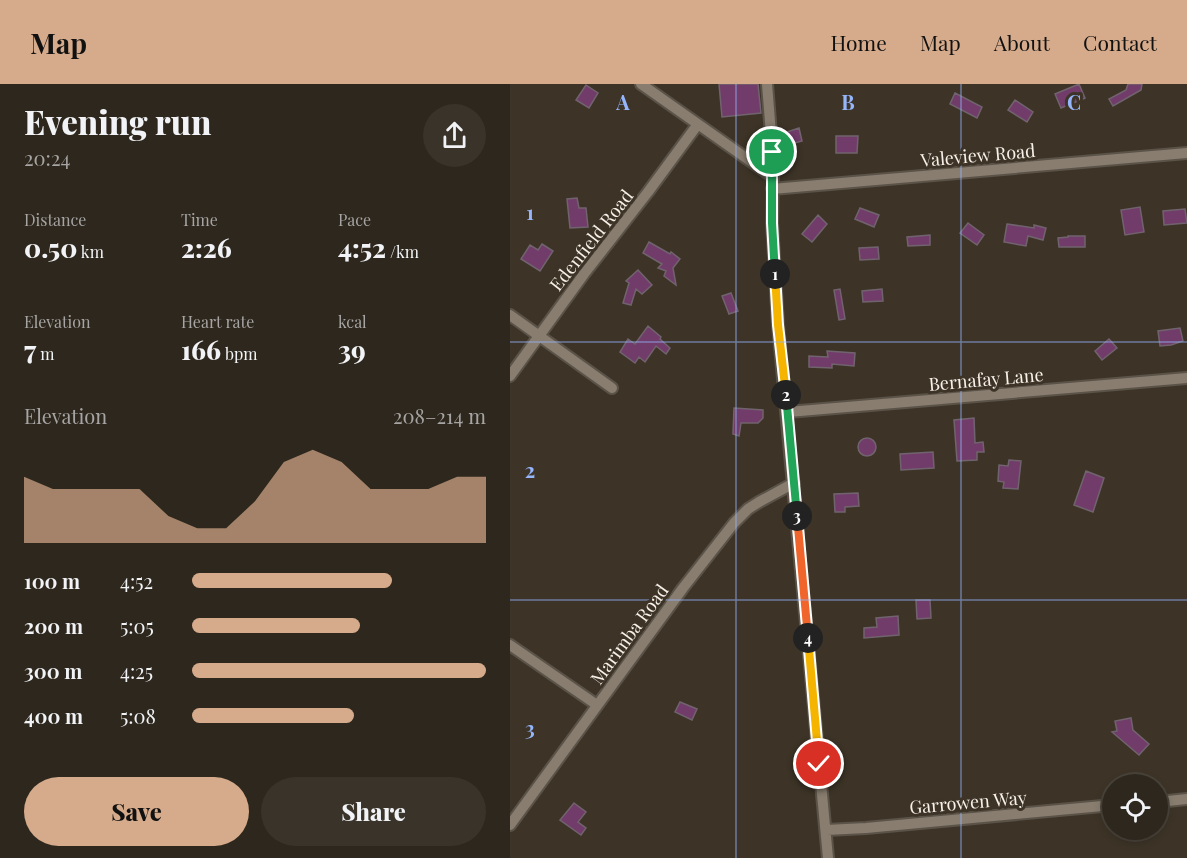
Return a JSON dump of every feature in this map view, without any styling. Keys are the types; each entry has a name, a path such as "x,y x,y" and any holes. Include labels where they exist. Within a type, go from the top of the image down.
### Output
{"street":[{"path":"641,84 773,177"},
{"path":"767,84 778,325 788,412 828,858"},
{"name":"Edenfield Road","path":"510,376 698,124"},
{"name":"Valeview Road","path":"772,189 1187,153"},
{"path":"510,315 612,388"},
{"name":"Bernafay Lane","path":"788,412 1187,378"},
{"name":"Marimba Road","path":"510,825 683,588 734,523 759,502 794,483"},
{"path":"510,645 597,705"},
{"path":"1168,801 1187,799"},
{"name":"Garrowen Way","path":"826,830 1102,807"}],"building":[{"path":"719,84 758,84 761,113 722,117"},
{"path":"1079,84 1085,98 1061,108 1055,94"},
{"path":"1128,84 1142,84 1141,90 1113,106 1109,99 1126,90"},
{"path":"586,85 598,93 589,108 576,100"},
{"path":"955,93 982,107 977,118 950,104"},
{"path":"1015,100 1033,112 1027,122 1008,110"},
{"path":"799,128 802,141 784,146 781,134"},
{"path":"836,136 858,136 857,153 836,153"},
{"path":"577,198 579,208 586,208 588,227 570,228 567,199"},
{"path":"1140,207 1144,232 1125,235 1121,210"},
{"path":"860,208 879,215 874,227 855,219"},
{"path":"1185,209 1187,223 1164,225 1163,211"},
{"path":"818,215 827,224 812,242 802,234"},
{"path":"968,223 984,235 977,245 960,233"},
{"path":"1007,224 1046,228 1043,240 1028,236 1026,246 1004,242"},
{"path":"930,235 930,245 908,246 907,237"},
{"path":"1085,236 1085,247 1059,247 1058,238"},
{"path":"649,242 670,254 671,252 680,259 673,268 676,285 664,276 666,271 658,268 662,264 643,253"},
{"path":"542,244 553,251 540,271 521,259 530,245 538,250"},
{"path":"878,247 879,259 860,260 859,248"},
{"path":"638,270 652,285 642,294 636,289 631,305 623,303 629,283 626,281"},
{"path":"840,289 845,319 839,320 834,290"},
{"path":"882,289 883,301 863,302 862,291"},
{"path":"731,293 738,311 729,314 722,296"},
{"path":"648,326 670,348 666,354 656,346 645,362 639,357 635,363 620,352 628,339 635,344"},
{"path":"1180,328 1183,341 1160,346 1158,331"},
{"path":"1109,339 1117,348 1102,360 1095,351"},
{"path":"827,351 855,353 854,366 832,364 832,368 809,367 809,356 828,357"},
{"path":"734,408 763,410 763,418 758,423 741,423 739,436 733,434"},
{"path":"974,418 975,443 983,442 984,452 977,452 977,460 957,461 954,420"},
{"path":"863,438 871,438 876,443 874,454 863,456 858,451 858,443"},
{"path":"933,452 934,468 901,470 900,454"},
{"path":"1009,460 1021,461 1018,489 1003,488 1004,482 998,481 999,465 1008,466"},
{"path":"1086,471 1104,478 1093,512 1074,505"},
{"path":"858,493 859,506 845,507 845,512 835,512 834,494"},
{"path":"916,600 930,600 931,618 917,619"},
{"path":"898,616 899,635 864,638 864,628 877,627 876,618"},
{"path":"680,702 697,709 692,720 675,712"},
{"path":"1131,718 1133,730 1149,744 1139,755 1112,732 1117,731 1115,721"},
{"path":"574,803 586,812 578,822 586,828 581,835 560,820"}],"route":[{"path":"772,152 772,223 778,325 788,412 819,764"}]}
